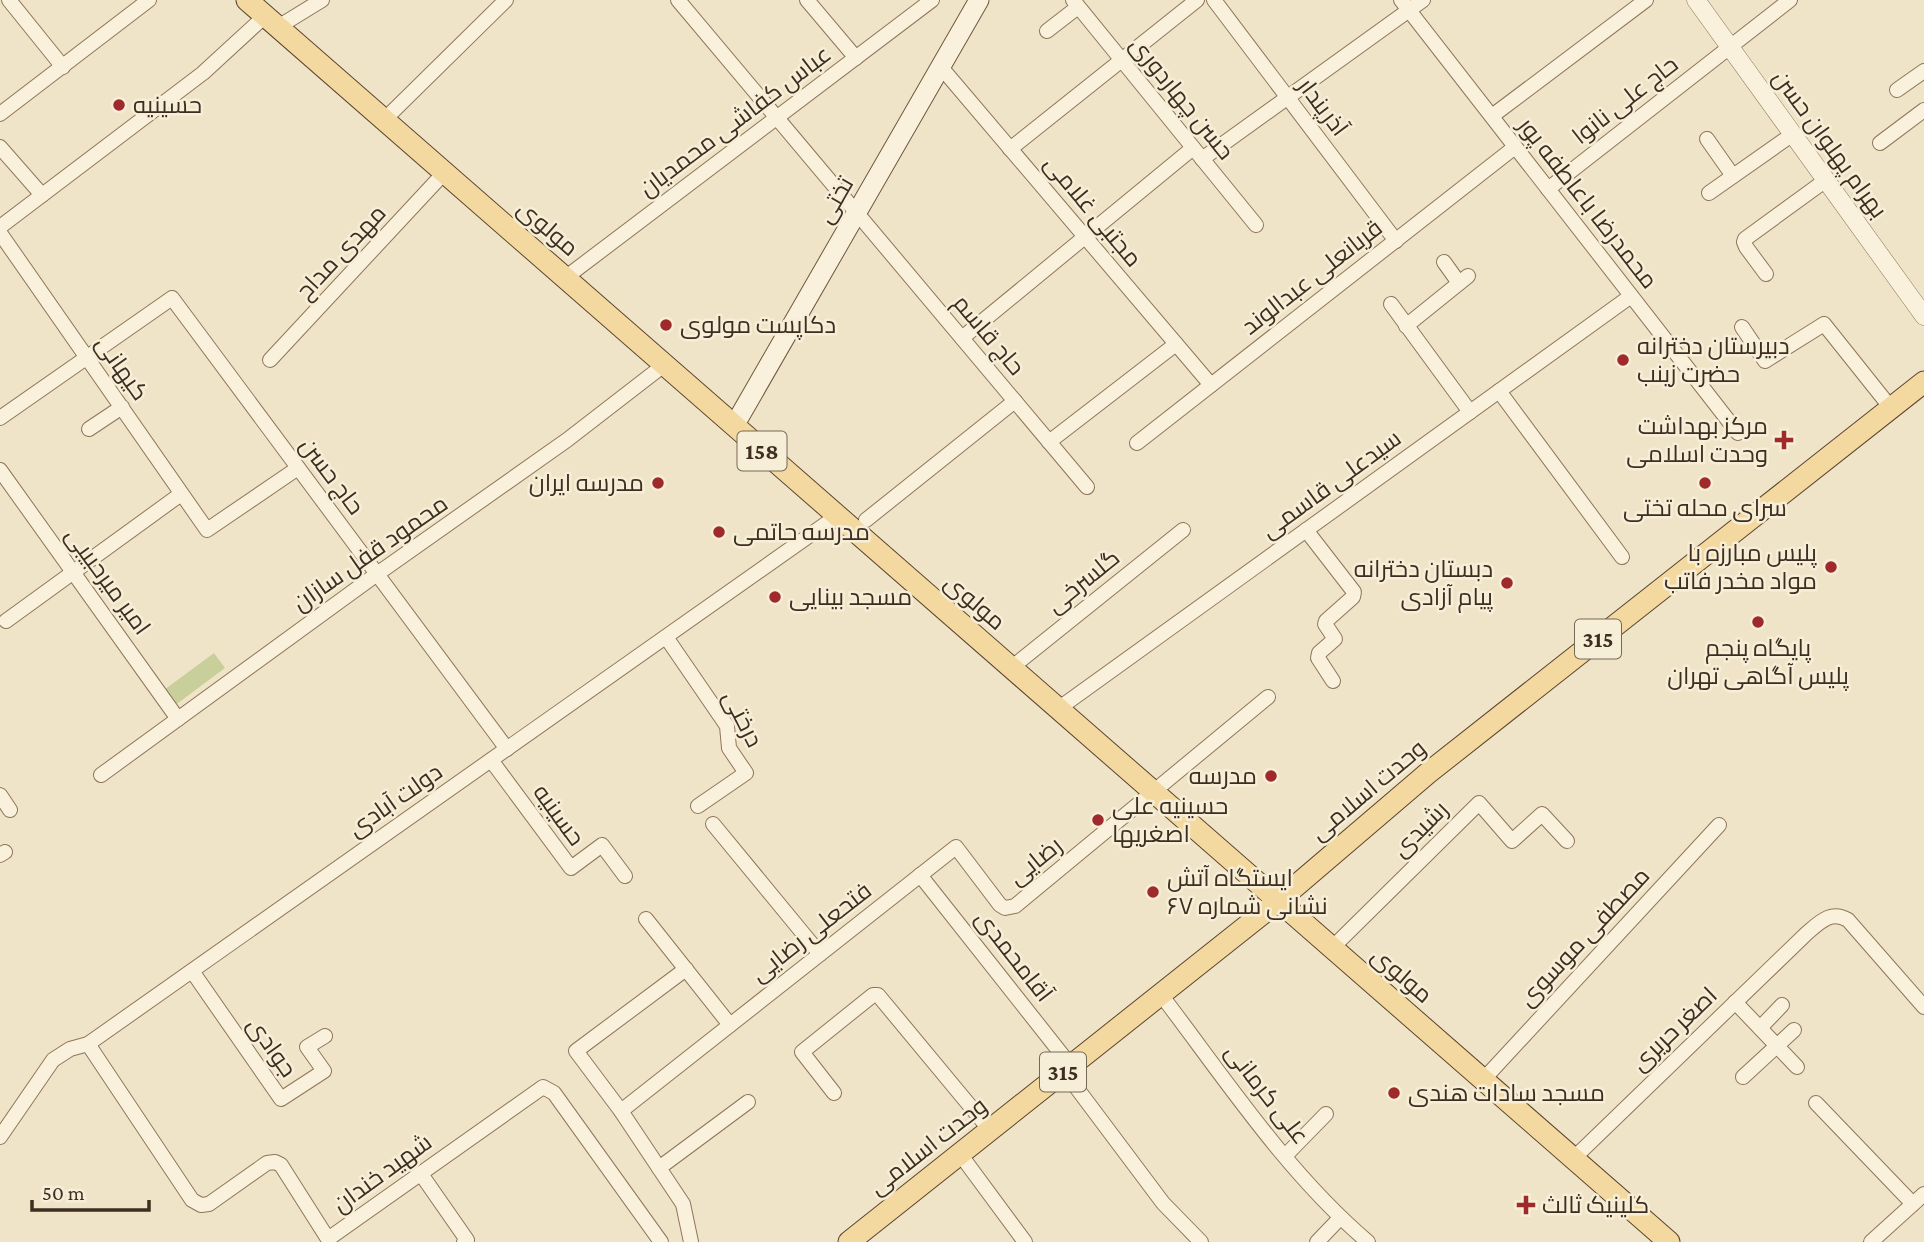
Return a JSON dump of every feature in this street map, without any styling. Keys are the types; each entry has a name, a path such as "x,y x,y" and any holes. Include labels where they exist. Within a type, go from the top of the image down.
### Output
{"main road":[{"name":"مولوی","path":"247,0 1665,1241"},
{"name":"تختی","path":"734,426 975,1"},
{"name":"وحدت اسلامی","path":"849,1242 1162,996 1439,765 1924,382"}],"street":[{"path":"0,3 7,0 63,67"},
{"path":"0,114 149,0"},
{"path":"0,227 272,22 322,0"},
{"path":"384,120 506,0"},
{"name":"حاج قاسم","path":"678,0 1087,486"},
{"path":"807,0 856,58"},
{"name":"عباس کفاشی محمدیان","path":"565,278 932,0"},
{"path":"1010,149 1196,0"},
{"name":"آذرپندار","path":"1214,0 1396,241"},
{"path":"962,338 1085,237 1198,154 1288,97 1405,5 1423,0"},
{"path":"1492,116 1646,0"},
{"name":"بهرام پهلوان حسن","path":"1696,0 1924,316"},
{"name":"حاج علی نانوا","path":"1548,189 1790,0"},
{"path":"1048,31 1076,3"},
{"name":"حسن چهاردوری","path":"1076,3 1256,225"},
{"name":"محمدرضا باعاطفه پور","path":"1405,5 1738,433"},
{"name":"مجتبی غلامی","path":"940,66 1211,385"},
{"path":"1897,90 1924,71"},
{"path":"1880,143 1924,110"},
{"path":"1709,193 1793,134"},
{"path":"1707,139 1733,176"},
{"path":"0,146 42,195"},
{"name":"قربانعلی عبدالوند","path":"1137,443 1515,147"},
{"name":"مهدی مداح","path":"270,360 444,173"},
{"path":"1766,274 1746,247 1745,239 1826,180"},
{"name":"کیهانی","path":"0,233 207,530 298,468"},
{"path":"1406,326 1463,279 1444,262"},
{"name":"سیدعلی قاسمی","path":"1058,709 1631,296"},
{"name":"حاج حسن","path":"87,358 172,298 507,749"},
{"path":"1391,304 1470,412"},
{"path":"1742,327 1765,361 1824,324 1891,408"},
{"path":"1049,442 1176,344"},
{"path":"0,418 87,358"},
{"name":"محمود قفل سازان","path":"101,775 377,574 567,440 664,365"},
{"path":"1499,391 1622,557"},
{"path":"866,520 1015,401"},
{"path":"89,429 121,407"},
{"name":"امیر میرحبیبی","path":"0,470 178,719"},
{"path":"6,621 181,494"},
{"name":"دولت آبادی","path":"0,1137 54,1059 70,1049 88,1044 837,516"},
{"name":"گلسرخی","path":"1011,668 1183,530"},
{"path":"1306,530 1354,592 1353,597 1325,624 1335,639 1319,653 1318,658 1333,681"},
{"name":"درختی","path":"666,636 727,726 729,748 746,773 698,806"},
{"path":"1154,793 1268,696"},
{"name":"حسینیه","path":"491,760 571,868 602,845 625,876"},
{"name":"رضایی","path":"920,875 956,847 1000,905 1011,908 1154,793"},
{"path":"0,795 10,810"},
{"name":"رشیدی","path":"1332,948 1479,803 1512,841 1542,814 1567,841"},
{"path":"713,824 820,954"},
{"name":"مصطفی موسوی","path":"1483,1080 1719,825"},
{"name":"فتحعلی رضایی","path":"621,1111 920,875"},
{"name":"آقامحمدی","path":"920,875 1068,1069 1163,1203 1201,1242"},
{"name":"اصغر حریری","path":"1573,1158 1807,933 1829,917 1843,917 1924,1007"},
{"path":"646,919 730,1025"},
{"path":"686,969 576,1052 621,1111 683,1204 691,1242"},
{"name":"جوادی","path":"192,971 281,1099 324,1071 307,1047 325,1036"},
{"path":"834,1093 802,1052 860,1004 873,995 878,995 990,1130"},
{"name":"علی کرمانی","path":"1162,996 1285,1156 1340,1218 1368,1242"},
{"path":"1735,1002 1797,1067"},
{"path":"1760,1028 1783,1005"},
{"path":"1743,1077 1794,1030"},
{"name":"شهید خندان","path":"88,1044 192,1200 201,1205 209,1204 267,1163 275,1162 281,1165 329,1240 543,1087 554,1093 661,1242"},
{"path":"659,1168 748,1102"},
{"path":"1815,1102 1919,1199 1871,1242"},
{"path":"0,1109 13,1119"},
{"path":"1285,1156 1326,1114"},
{"path":"960,1154 1026,1242"},
{"path":"421,1174 467,1240 464,1242"},
{"path":"1317,1242 1340,1218"}],"green space":[{"path":"214,653 225,668 174,706 164,690"}],"place":[{"name":"حسینیه","path":"119,105"},
{"name":"دکاپست مولوی","path":"666,325"},
{"name":"دبیرستان دخترانه حضرت زینب","path":"1623,360"},
{"name":"مرکز بهداشت وحدت اسلامی","path":"1784,440"},
{"name":"مدرسه ایران","path":"658,483"},
{"name":"سرای محله تختی","path":"1705,483"},
{"name":"مدرسه حاتمی","path":"719,532"},
{"name":"پلیس مبارزه با مواد مخدر فاتب","path":"1831,567"},
{"name":"دبستان دخترانه پیام آزادی","path":"1507,583"},
{"name":"مسجد بینایی","path":"775,597"},
{"name":"پایگاه پنجم پلیس آگاهی تهران","path":"1758,622"},
{"name":"مدرسه","path":"1271,776"},
{"name":"حسینیه علی اصغریها","path":"1098,820"},
{"name":"ایستگاه آتش نشانی شماره ۶۷","path":"1153,892"},
{"name":"مسجد سادات هندی","path":"1394,1093"},
{"name":"کلینیک ثالث","path":"1526,1205"}]}
